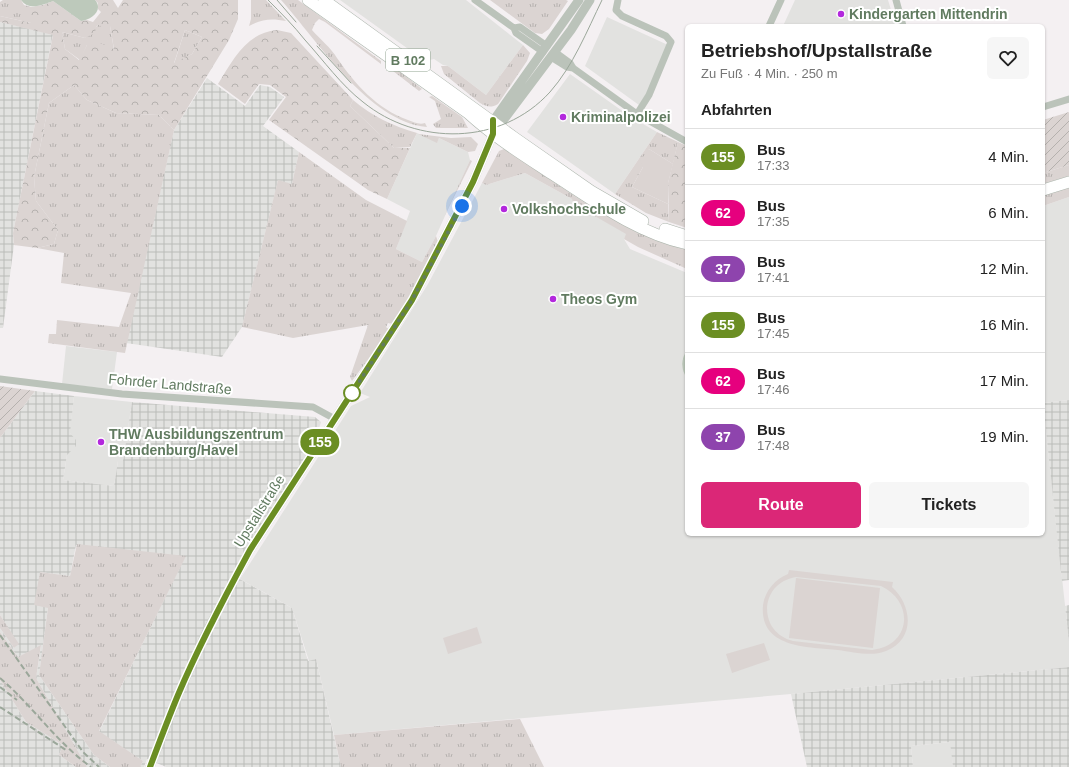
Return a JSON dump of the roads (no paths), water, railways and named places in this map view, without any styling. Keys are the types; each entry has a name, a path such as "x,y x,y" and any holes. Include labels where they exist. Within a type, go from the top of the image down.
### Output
{"main road":[{"name":"B 102","path":"308,0 468,113 495,127 611,203 643,220 685,235"},
{"name":"B 102","path":"324,0 610,211 645,230 685,243"},
{"path":"1045,189 1069,182"}],"street":[{"path":"475,0 514,28 516,33 545,49 567,67 573,68 637,114 685,141"},
{"path":"495,127 545,49 579,0"},
{"path":"495,127 553,55 590,0"},
{"path":"618,0 616,10 622,16 666,36 671,42 649,95 637,114"},
{"path":"770,24 781,0"},
{"path":"896,0 902,24"},
{"path":"1045,106 1069,99"},
{"name":"Upstallstraße","path":"150,767 178,695 207,631 250,550 395,328 425,276 473,182 495,127"},
{"name":"Fohrder Landstraße","path":"0,380 122,394 314,408 335,419"}],"tram line":[{"path":"268,0 340,80 363,102 385,116 408,127 433,132 458,134 484,130 508,123 530,110 550,92 573,60 602,0"},
{"path":"277,0 296,22"},
{"path":"317,46 351,83"}],"railway":[{"path":"0,635 83,752 99,767"},
{"path":"0,678 23,700 55,735 91,767"},
{"path":"0,687 17,700"},
{"path":"0,707 66,750"}],"place":[{"name":"Kindergarten Mittendrin","path":"841,14"},
{"name":"Kriminalpolizei","path":"563,117"},
{"name":"Volkshochschule","path":"504,209"},
{"name":"Theos Gym","path":"553,299"},
{"name":"THW Ausbildungszentrum Brandenburg/Havel","path":"101,442"}]}
